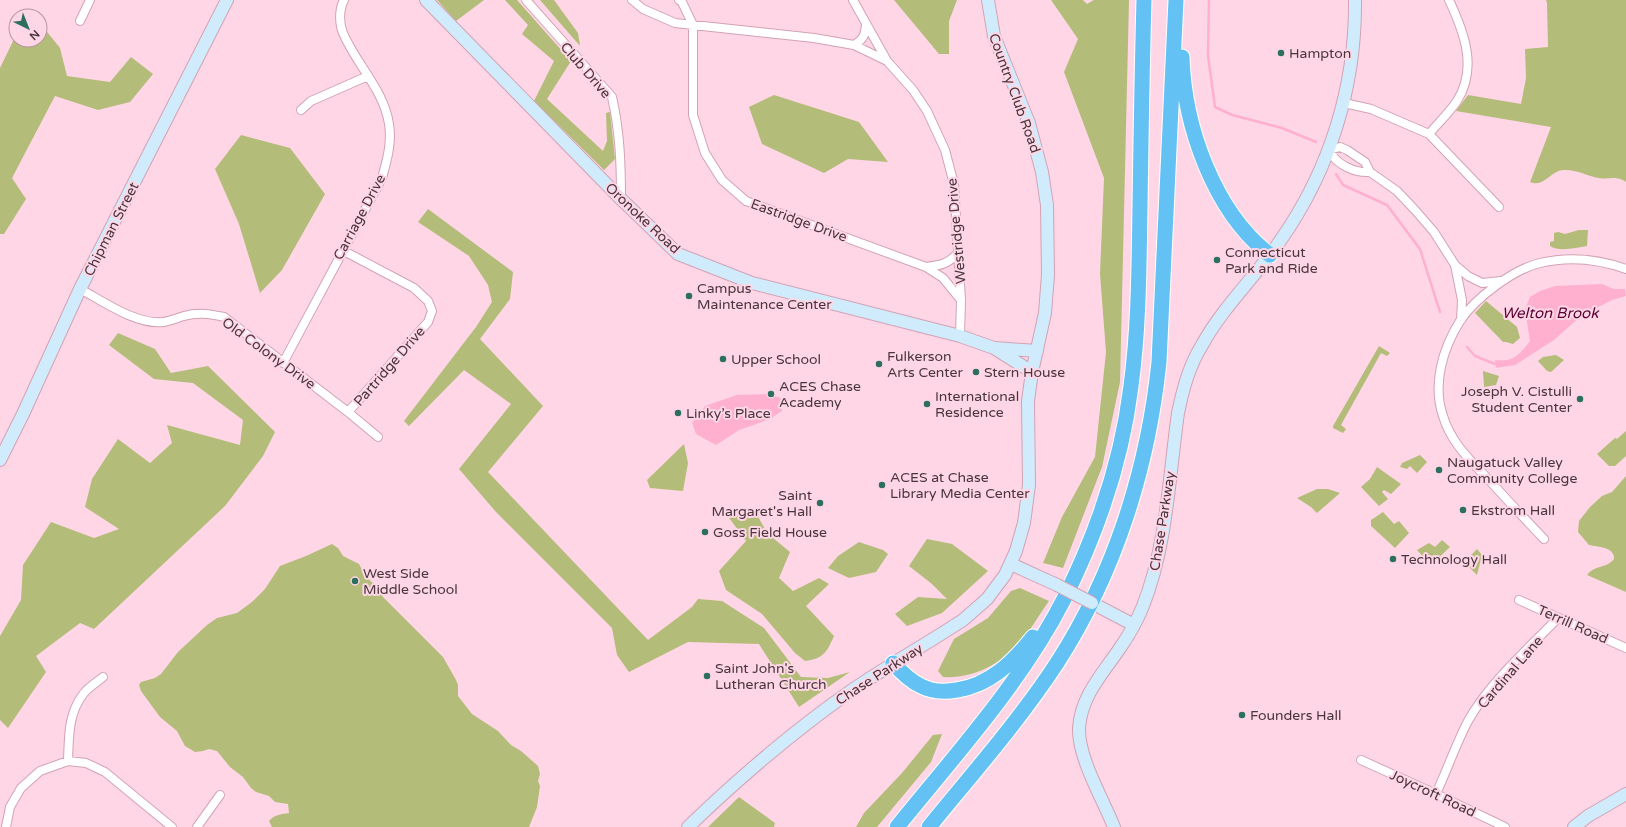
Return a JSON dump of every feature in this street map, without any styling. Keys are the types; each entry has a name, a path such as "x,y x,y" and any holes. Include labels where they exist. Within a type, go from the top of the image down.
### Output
{"highway":[{"path":"897,827 988,715 1022,669 1063,600 1087,549 1098,521 1114,468 1127,414 1135,359 1144,0"},
{"path":"929,827 1007,731 1057,662 1072,638 1098,588 1131,502 1146,447 1156,390 1159,362 1176,0"},
{"path":"1181,0 1183,79 1189,112 1199,146 1227,207 1251,239 1270,255"},
{"path":"893,663 914,682 931,690 942,692 965,689 988,680 1007,665 1036,634 1087,549"}],"street":[{"path":"80,21 90,0"},
{"name":"Chipman Street","path":"0,460 23,414 80,289 227,0"},
{"name":"Carriage Drive","path":"283,363 342,250 382,178 389,153 389,123 381,98 343,32 340,19 344,0"},
{"name":"Oronoke Road","path":"426,0 621,199 678,254 752,283 960,336 994,348 1032,372"},
{"name":"Club Drive","path":"526,0 612,97 621,159 621,199"},
{"name":"Westridge Drive","path":"632,0 642,9 675,24 814,38 854,45 887,61 913,90 927,111 945,150 954,184 961,300 960,336"},
{"name":"Eastridge Drive","path":"679,0 682,2 692,25 693,115 705,153 722,180 746,201 926,267 943,278 961,300"},
{"path":"853,0 887,61"},
{"name":"Country Club Road","path":"988,0 994,36 1029,123 1045,191 1048,224 1048,275 1045,313 1032,372 1027,414 1029,485 1027,508 1020,537 1011,564"},
{"name":"Chase Parkway","path":"1114,827 1084,757 1080,742 1080,727 1084,706 1092,688 1134,625 1148,592 1157,560 1162,534 1178,413 1182,394 1193,362 1201,345 1221,315 1270,255 1301,209 1329,150 1344,103 1355,31 1355,0"},
{"path":"1429,134 1457,102 1464,87 1468,57 1463,33 1449,0"},
{"path":"854,45 863,39 866,24"},
{"path":"301,110 310,101 368,76"},
{"path":"1344,103 1371,110 1429,134 1499,207"},
{"path":"1370,172 1357,171 1340,163 1335,159 1329,150 1340,147 1347,150 1365,162 1370,172 1397,191 1434,232 1455,265 1468,276 1482,282 1501,281"},
{"name":"Partridge Drive","path":"342,250 414,288 428,300 432,311 428,322 348,412"},
{"path":"926,267 942,265 951,260 959,252"},
{"path":"1544,539 1465,454 1448,432 1439,401 1440,373 1446,351 1461,320 1477,302 1501,281 1527,267 1563,259 1586,259 1608,263 1626,269"},
{"path":"1455,265 1462,300 1461,320"},
{"name":"Old Colony Drive","path":"80,289 127,314 146,320 163,322 186,315 206,313 224,317 348,412 378,437"},
{"name":"Oronoke Road","path":"994,348 1037,351"},
{"path":"1011,564 1042,578 1134,625"},
{"name":"Chase Parkway","path":"688,827 729,789 808,723 849,692 963,620 976,610 997,587 1011,564"},
{"name":"Terrill Road","path":"1519,600 1626,648"},
{"name":"Cardinal Lane","path":"1436,794 1468,721 1500,678 1558,618"},
{"path":"68,761 69,726 75,708 85,692 103,677"},
{"name":"Joycroft Road","path":"1361,760 1505,827"},
{"path":"6,827 10,807 21,788 40,771 68,761 86,763 105,772 172,827"},
{"path":"1574,827 1588,816 1626,794"},
{"path":"197,827 220,795"}],"green space":[{"path":"437,0 484,0 456,21"},
{"path":"505,0 517,0 571,61 547,99 603,151 607,141 606,113 610,112 615,159 604,170 534,101 554,61 522,34 528,25"},
{"path":"540,0 554,0 578,33 580,46"},
{"path":"894,0 957,0 949,21 949,54 939,54"},
{"path":"1051,0 1083,0 1087,4 1094,0 1129,0 1120,382 1102,467 1063,568 1043,563 1062,517 1095,457 1106,352 1100,274 1104,178 1064,72 1078,39"},
{"path":"1546,0 1626,0 1626,182 1616,178 1599,178 1563,170 1554,173 1539,183 1530,182 1551,127 1456,111 1468,95 1521,104 1526,78 1525,49 1548,47"},
{"path":"48,33 60,48 67,76 110,82 131,57 153,74 130,102 98,110 55,96 12,178 26,199 4,234 0,234 0,68 10,48 48,48"},
{"path":"774,95 859,122 888,162 848,159 824,173 762,144 749,107"},
{"path":"241,135 290,148 325,194 282,270 260,293 239,224 215,169"},
{"path":"428,209 513,272 510,299 480,339 543,406 488,472 648,640 692,607 698,599 722,601 764,628 801,677 828,678 850,672 799,707 759,644 688,642 629,672 617,655 612,628 496,512 459,469 511,404 464,370 409,426 404,421 476,327 492,302 488,285 469,256 418,222"},
{"path":"1579,230 1588,230 1587,246 1558,249 1550,246 1550,242 1554,241 1554,233 1558,232 1565,234"},
{"path":"1486,301 1517,327 1520,338 1513,344 1503,342 1475,313"},
{"path":"118,333 155,349 171,373 208,366 275,432 263,456 225,506 94,629 80,623 36,656 46,672 8,728 0,720 0,636 21,600 23,565 51,522 94,538 119,529 85,507 92,479 118,439 150,463 172,443 167,425 240,445 243,420 193,383 154,379 109,345"},
{"path":"1379,346 1390,353 1387,356 1381,353 1341,425 1346,429 1343,433 1333,428 1333,426"},
{"path":"1556,355 1564,360 1551,372 1547,371 1538,361 1543,357"},
{"path":"1483,371 1499,376 1496,385 1484,387"},
{"path":"1626,431 1626,456 1615,466 1609,466 1597,454 1615,438 1617,439"},
{"path":"684,444 688,463 683,491 650,488 647,480"},
{"path":"1420,455 1427,462 1417,473 1410,466 1407,469 1400,467 1402,463"},
{"path":"1377,467 1401,484 1391,494 1384,490 1382,492 1388,499 1379,506 1361,487 1370,479"},
{"path":"1626,476 1626,592 1587,575 1594,569 1611,562 1614,559 1614,555 1605,548 1589,545 1578,532 1579,521 1590,507 1602,496 1612,492"},
{"path":"1317,489 1328,489 1340,493 1317,513 1297,498"},
{"path":"724,511 755,511 767,533 790,552 779,578 793,591 819,578 829,584 806,606 834,636 824,654 805,661 795,653 762,614 726,590 719,571 746,541"},
{"path":"1383,512 1394,524 1399,521 1409,533 1395,548 1371,526 1371,520"},
{"path":"927,539 952,544 988,571 942,613 907,626 895,614 918,597 947,599 932,584 909,566"},
{"path":"1442,540 1450,547 1431,565 1417,550 1429,543 1435,547"},
{"path":"859,542 883,550 888,554 876,572 849,578 828,568 838,556"},
{"path":"332,544 338,548 343,556 359,564 366,577 374,584 383,597 443,657 458,685 458,696 472,714 498,731 511,745 521,751 538,766 540,774 538,781 540,786 537,807 529,827 272,827 269,821 273,817 289,813 288,804 275,802 269,796 256,792 243,777 230,767 217,751 209,749 195,752 185,746 177,731 160,717 141,691 139,685 141,682 155,678 161,674 178,652 207,625 217,618 237,613 252,602 265,589 280,566"},
{"path":"1477,549 1482,555 1477,575 1464,562"},
{"path":"1020,588 1049,601 1019,644 1011,652 994,664 975,673 964,676 943,677 938,671 954,639 988,618 1011,591"},
{"path":"942,734 931,762 877,827 856,827 864,813 902,773 933,735"},
{"path":"739,797 775,823 774,827 708,827"}],"water":[{"name":"Welton Brook","path":"1602,284 1614,289 1625,289 1626,296 1612,300 1581,316 1554,340 1515,365 1496,368 1495,360 1507,360 1515,357 1530,341 1525,309 1530,297 1540,291 1555,286"},
{"path":"768,394 781,398 782,411 770,419 739,430 716,445 696,434 692,423 705,406 737,395"}],"waterway":[{"name":"Welton Brook","path":"1209,0 1208,56 1215,107 1232,115 1282,128 1316,142"},
{"name":"Welton Brook","path":"1336,174 1343,185 1387,205 1420,249 1440,312"},
{"name":"Welton Brook","path":"1467,347 1475,356 1495,364"}],"place":[{"name":"Hampton","path":"1281,53"},
{"name":"Connecticut Park and Ride","path":"1217,260"},
{"name":"Campus Maintenance Center","path":"689,296"},
{"name":"Upper School","path":"723,359"},
{"name":"Fulkerson Arts Center","path":"879,364"},
{"name":"Stern House","path":"976,372"},
{"name":"ACES Chase Academy","path":"771,394"},
{"name":"Joseph V. Cistulli Student Center","path":"1580,399"},
{"name":"International Residence","path":"927,404"},
{"name":"Linky’s Place","path":"678,413"},
{"name":"Naugatuck Valley Community College","path":"1439,470"},
{"name":"ACES at Chase Library Media Center","path":"882,485"},
{"name":"Saint Margaret's Hall","path":"820,503"},
{"name":"Ekstrom Hall","path":"1463,510"},
{"name":"Goss Field House","path":"705,532"},
{"name":"Technology Hall","path":"1393,559"},
{"name":"West Side Middle School","path":"355,581"},
{"name":"Saint John's Lutheran Church","path":"707,676"},
{"name":"Founders Hall","path":"1242,715"}]}
